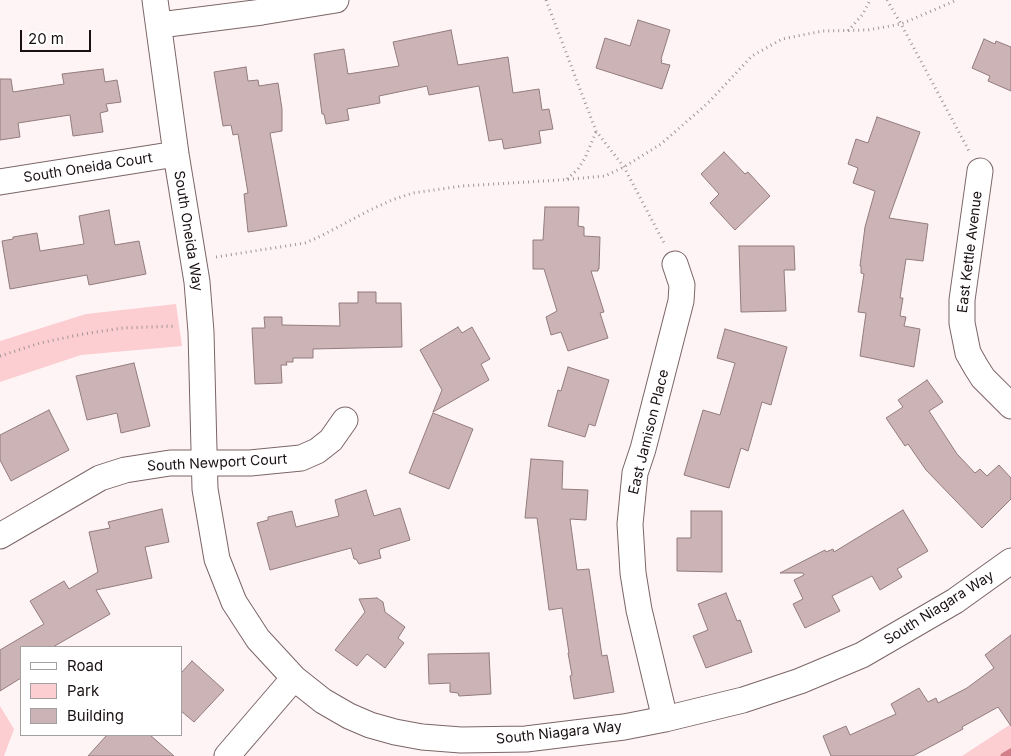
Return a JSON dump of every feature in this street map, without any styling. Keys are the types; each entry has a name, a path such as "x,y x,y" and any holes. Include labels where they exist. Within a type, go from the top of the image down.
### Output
{"street":[{"name":"South Oneida Way","path":"155,0 160,25 176,154 198,290 201,332 204,463"},
{"path":"160,25 336,0"},
{"name":"South Oneida Court","path":"0,182 176,154"},
{"name":"East Kettle Avenue","path":"980,171 963,291 962,323 968,353 976,367 983,378 1011,406"},
{"name":"East Jamison Place","path":"665,719 639,610 633,573 630,524 635,473 681,302 682,285 675,264"},
{"name":"South Newport Court","path":"0,536 100,478 125,470 170,463 259,462 301,458 317,451 332,440 345,420"},
{"name":"South Niagara Way","path":"204,463 205,489 217,559 234,602 253,633 294,678 323,701 348,716 370,725 422,737 526,748 665,719 743,700 800,681 862,655 955,601 1011,561"},
{"path":"227,756 294,678"}],"path":[{"path":"546,0 596,132 624,167 675,264"},
{"path":"848,31 863,14 870,0"},
{"path":"887,0 980,171"},
{"path":"212,257 305,243 370,210 413,193 462,186 605,176 624,167 661,144 708,103 752,56 782,39 823,31 868,30 901,24 957,0"},
{"path":"567,180 578,169 585,158 596,132"},
{"path":"0,356 40,343 83,334 123,328 182,325"}],"green space":[{"path":"176,304 182,346 81,355 0,382 0,341 86,314"},
{"path":"0,706 14,729 4,756 0,756"},
{"path":"1011,724 1011,756 962,756"}],"building":[{"path":"638,20 670,30 661,59 661,63 670,65 662,89 596,68 605,38 630,46"},
{"path":"451,30 458,65 508,57 513,93 539,89 542,110 549,109 553,129 539,131 541,143 504,149 502,139 489,141 479,86 429,95 427,86 379,96 380,103 347,109 349,120 326,124 324,114 322,114 314,54 344,49 348,74 399,66 393,42"},
{"path":"984,39 995,44 996,41 1011,47 1011,91 988,81 990,76 972,68"},
{"path":"246,67 248,81 258,80 259,86 278,83 282,109 282,131 270,133 287,226 248,232 244,194 248,193 238,134 233,135 231,125 223,126 214,72"},
{"path":"103,69 105,82 117,80 121,102 106,104 108,111 100,113 103,132 73,136 70,115 18,123 20,137 0,140 0,79 11,79 13,92 64,84 62,74"},
{"path":"877,117 920,132 889,218 928,224 923,261 906,259 900,298 903,298 900,316 906,317 904,326 920,329 914,367 860,356 866,313 858,312 864,274 861,273 860,266 865,227 875,191 853,183 858,168 848,164 856,139 868,143"},
{"path":"724,152 745,174 748,172 770,196 735,230 710,203 719,194 701,174"},
{"path":"545,207 579,207 578,226 584,227 584,236 600,237 599,269 598,271 591,271 604,312 600,313 608,338 568,351 561,332 551,335 546,317 557,311 544,269 533,269 533,240 543,240"},
{"path":"109,210 115,245 139,241 146,274 89,285 87,275 10,289 2,241 37,233 40,251 84,244 79,216"},
{"path":"739,246 794,246 795,270 784,270 786,311 741,312"},
{"path":"358,292 376,292 376,303 401,303 402,347 313,349 313,358 293,358 293,362 286,362 287,365 281,365 282,383 255,384 252,328 265,328 264,317 282,317 282,325 340,326 339,303 358,303"},
{"path":"458,327 462,333 472,327 490,359 481,364 489,380 433,412 442,390 420,350"},
{"path":"725,329 787,347 771,405 762,402 748,451 741,448 729,488 684,475 703,410 720,415 735,363 717,358"},
{"path":"134,363 150,426 121,433 117,413 87,420 76,376"},
{"path":"568,367 609,380 595,426 589,424 585,437 548,426 558,390 561,391"},
{"path":"927,380 943,402 929,411 957,454 975,473 980,469 987,476 999,465 1011,478 1011,499 982,528 926,470 908,444 905,446 886,418 903,407 898,400"},
{"path":"49,410 69,450 11,481 0,460 0,435"},
{"path":"433,413 473,429 449,489 409,473"},
{"path":"531,459 563,461 562,489 588,490 586,520 570,519 577,570 589,569 602,656 607,655 614,692 574,699 562,608 549,610 537,518 525,518"},
{"path":"366,490 374,516 400,508 410,540 380,549 381,558 359,564 354,559 351,548 270,570 257,523 268,520 268,517 292,511 296,527 339,516 335,500"},
{"path":"162,509 169,542 145,547 152,578 96,590 110,614 55,646 20,646 20,679 0,691 0,650 44,624 30,601 64,581 69,589 98,572 89,532 110,528 108,522"},
{"path":"903,510 928,551 897,569 902,577 880,590 872,576 832,596 840,611 805,628 793,604 803,599 794,580 804,575 803,573 780,573 825,550 826,552 833,549 834,552"},
{"path":"691,511 722,511 722,572 677,571 677,538 691,538"},
{"path":"726,593 737,621 740,620 752,652 706,668 693,636 708,630 698,604"},
{"path":"377,598 383,602 385,612 405,627 398,638 404,643 385,668 367,654 357,666 335,650 365,612 359,599"},
{"path":"1011,635 1011,726 998,707 962,727 963,729 913,756 831,756 823,736 846,726 850,735 896,714 891,704 919,688 928,702 936,698 938,703 967,688 994,668 985,655"},
{"path":"489,653 491,694 459,696 458,693 450,692 450,683 429,684 428,654"},
{"path":"192,661 224,690 194,722 182,712 182,672"},
{"path":"106,736 151,736 174,756 88,756"}],"waterway":[{"path":"1004,756 1011,752"}]}
